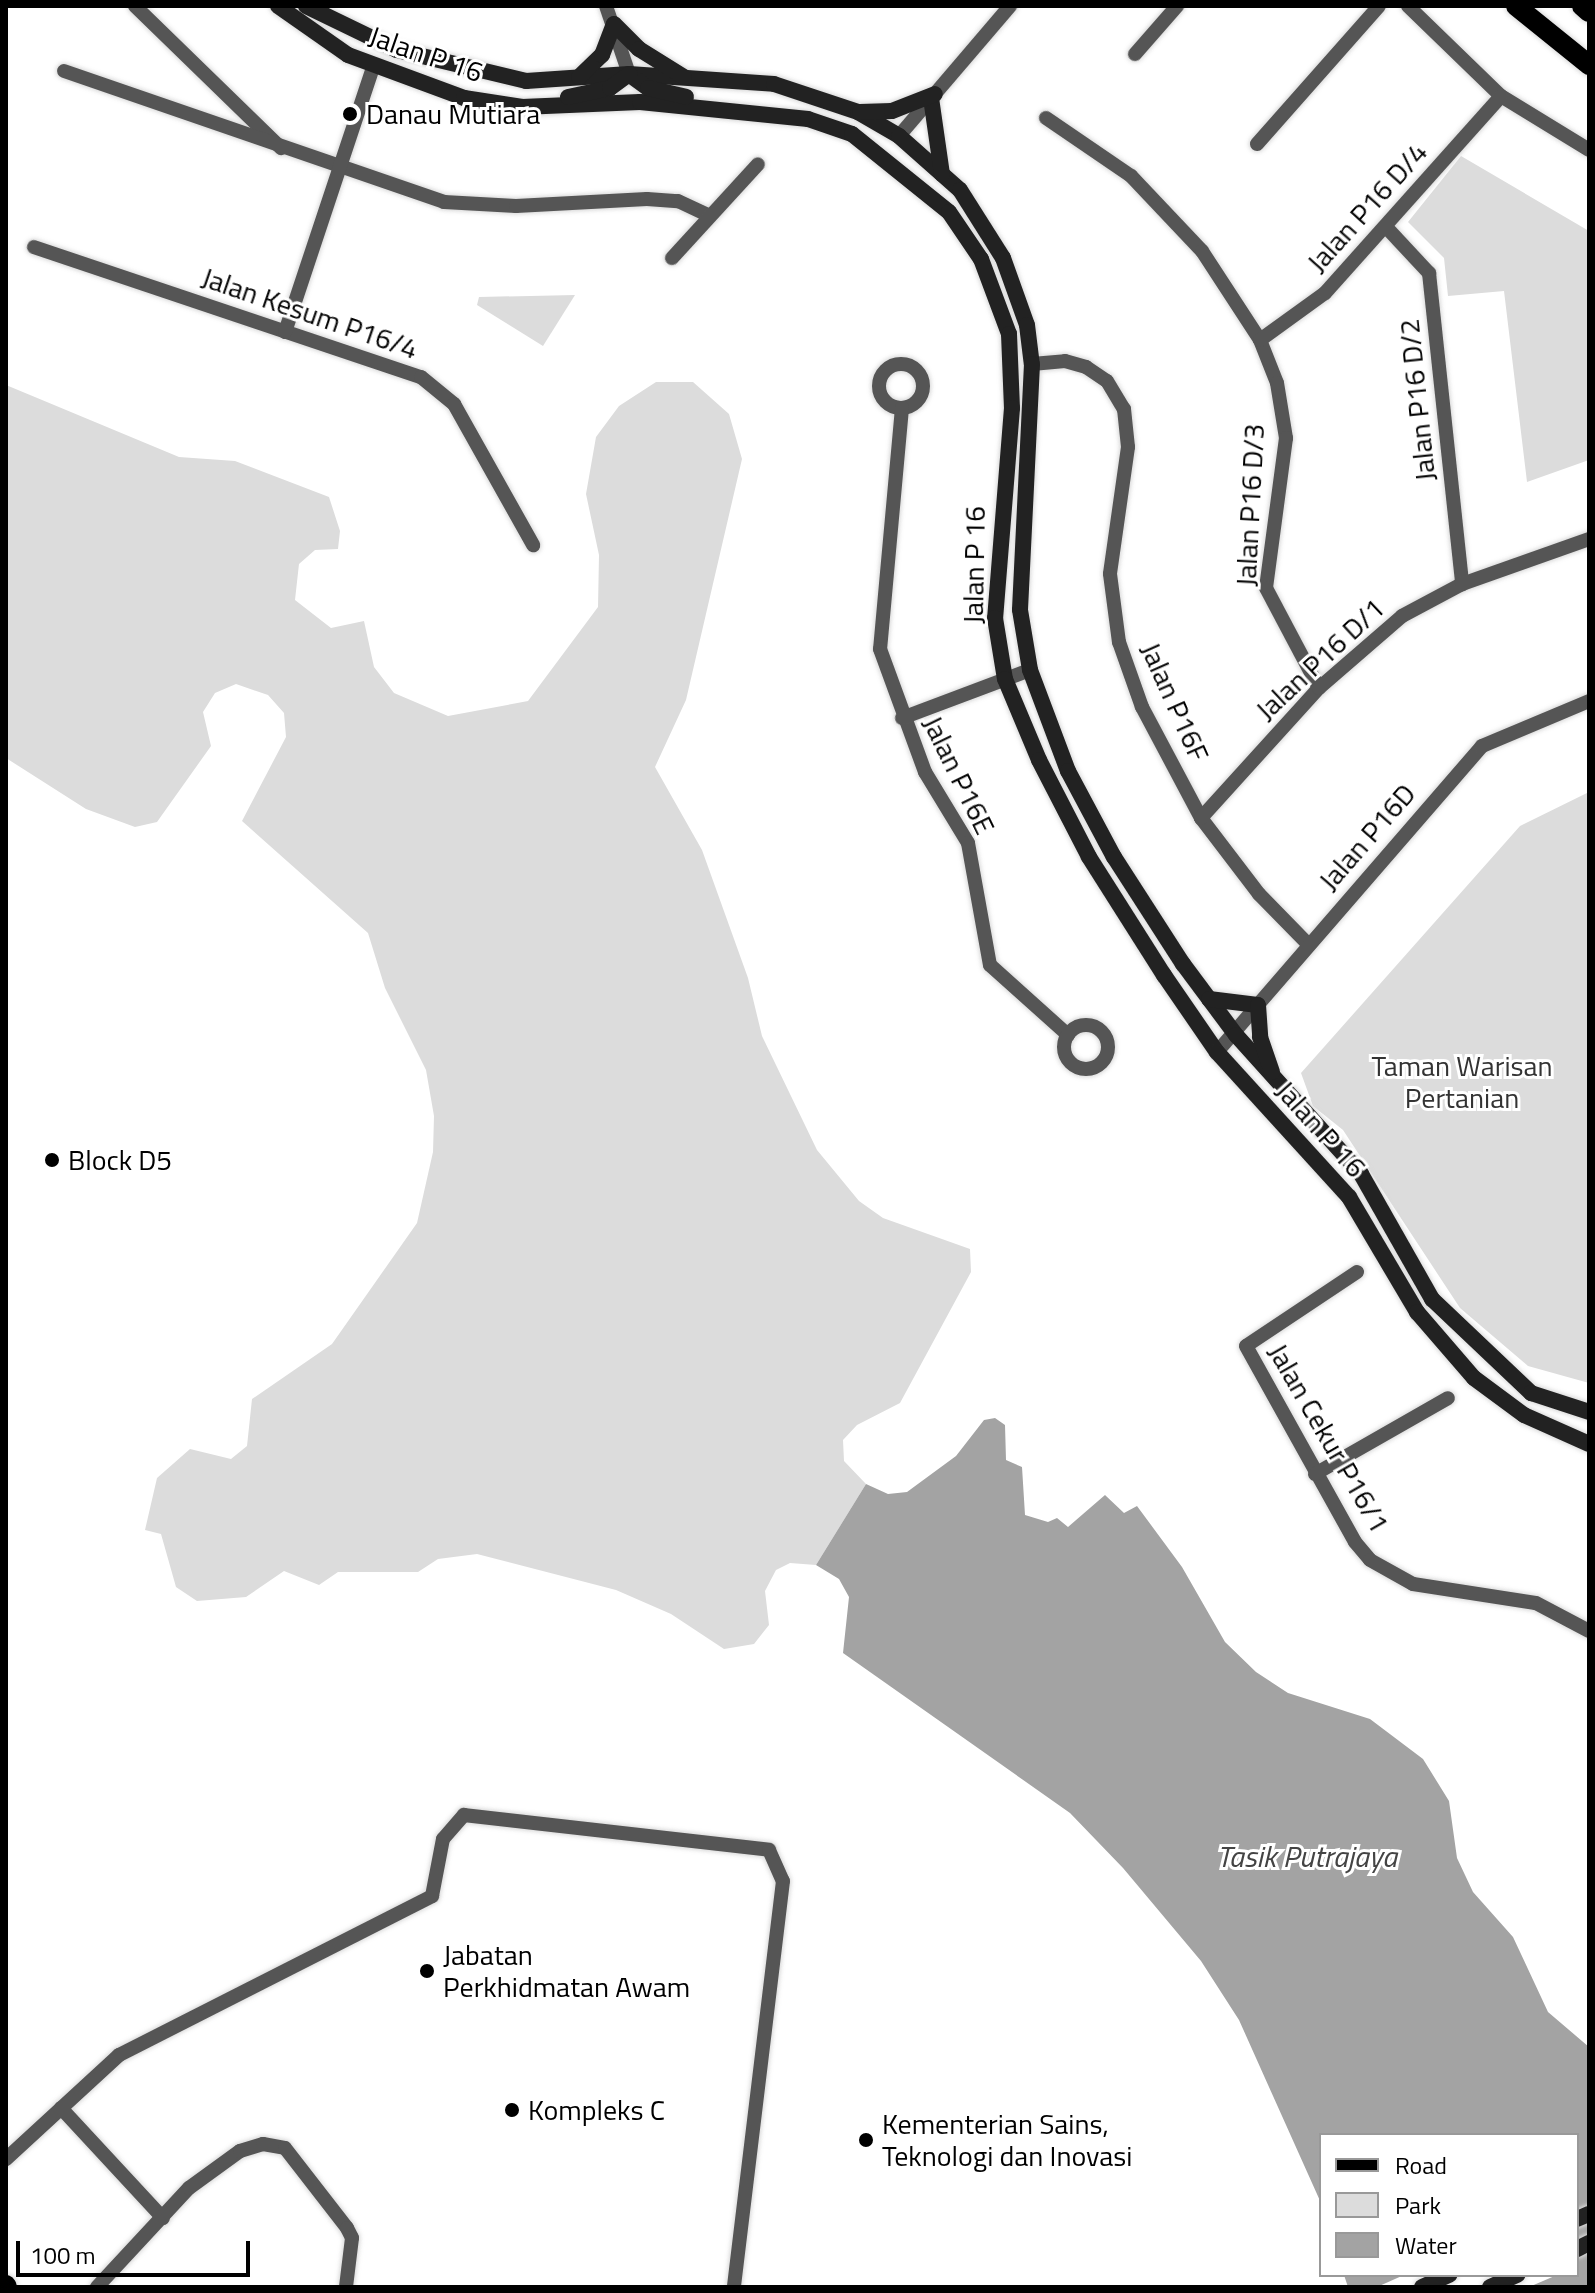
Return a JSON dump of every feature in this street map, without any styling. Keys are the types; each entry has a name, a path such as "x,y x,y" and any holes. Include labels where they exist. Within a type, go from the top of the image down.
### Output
{"main road":[{"path":"1516,6 1589,65"},
{"path":"1582,6 1589,12"}],"street":[{"path":"135,6 284,151"},
{"name":"Jalan P 16","path":"278,6 317,36 374,65 464,98 522,107 640,102 734,108 808,119 852,134 916,183 965,230 1009,334 1012,408 995,618 1005,679 1089,857 1217,1052 1349,1197 1417,1312 1474,1378 1524,1415 1589,1444"},
{"name":"Jalan P 16","path":"306,6 397,50 467,71 526,81 629,74 774,84 858,112 899,136 960,190 1003,258 1027,325 1032,364 1019,537 1020,610 1030,670 1068,771 1114,857 1209,999 1275,1081 1361,1174 1432,1299 1531,1393 1589,1412"},
{"path":"606,6 629,74 648,88 734,108"},
{"path":"899,136 1010,6"},
{"path":"1135,54 1177,6"},
{"path":"1257,144 1379,6"},
{"path":"1408,6 1501,96 1589,150"},
{"path":"578,78 602,55 614,24"},
{"path":"614,24 639,49 686,78"},
{"path":"285,332 374,65"},
{"path":"64,71 284,151 444,202 516,206 647,199 678,201 710,216"},
{"path":"522,107 610,88 629,74"},
{"path":"858,112 892,111 933,96"},
{"path":"933,96 942,174"},
{"name":"Jalan P16 D/4","path":"1260,340 1325,293 1387,228 1501,96"},
{"name":"Jalan P16 D/3","path":"1046,118 1131,176 1202,251 1260,340 1277,383 1286,438 1266,588 1319,688"},
{"path":"852,134 899,136"},
{"path":"899,136 916,183"},
{"path":"672,258 758,164"},
{"name":"Jalan P16 D/2","path":"1387,228 1429,273 1462,584"},
{"name":"Jalan Kesum P16/4","path":"34,247 421,377 441,391 533,545"},
{"name":"Jalan P16F","path":"1032,364 1065,361 1086,367 1107,381 1124,409 1128,447 1110,574 1119,642 1142,707 1201,818 1259,894 1307,943"},
{"name":"Jalan P16E","path":"902,408 880,649 902,718 968,843 990,965 1068,1035"},
{"name":"Jalan P16 D/1","path":"1201,818 1319,688 1402,616 1462,584 1589,539"},
{"path":"902,718 1030,670"},
{"name":"Jalan P16D","path":"1217,1052 1236,1035 1307,943 1482,746 1589,701"},
{"path":"1209,999 1258,1005 1260,1037 1275,1081"},
{"name":"Jalan Cekur P16/1","path":"1357,1272 1246,1346 1355,1542 1392,1575 1413,1584 1536,1603 1589,1631"},
{"path":"1315,1474 1448,1398"},
{"path":"6,2159 119,2055 432,1896 443,1839 464,1815 769,1850 783,1881 734,2287"},
{"path":"61,2108 163,2218"},
{"path":"97,2287 189,2188 240,2151 263,2144 285,2148 352,2238 346,2287"},
{"path":"1422,2287 1444,2277"},
{"path":"1490,2287 1512,2277"}],"green space":[{"path":"1461,156 1589,231 1589,460 1527,482 1504,291 1448,296 1444,258 1408,222"},
{"path":"575,295 543,346 477,305 479,297"},
{"path":"656,382 693,382 729,414 742,459 686,700 655,767 702,850 748,978 762,1036 817,1150 859,1201 883,1218 970,1249 971,1272 900,1403 857,1425 843,1440 844,1461 866,1484 816,1565 790,1563 776,1570 765,1591 769,1625 754,1644 724,1649 671,1614 616,1590 477,1554 438,1559 418,1572 338,1572 319,1585 284,1571 246,1597 197,1601 176,1587 161,1534 145,1530 157,1478 190,1449 231,1459 247,1446 252,1399 332,1344 417,1223 433,1152 434,1116 426,1070 385,988 368,933 242,821 286,737 284,713 268,695 236,684 215,693 203,712 211,746 157,822 135,827 86,809 6,758 6,385 179,457 235,461 329,497 340,531 338,549 315,550 299,564 295,600 331,628 364,621 374,667 394,693 448,716 528,701 598,607 599,555 586,494 596,437 619,406"},
{"name":"Taman Warisan Pertanian","path":"1589,792 1589,1383 1528,1366 1460,1308 1343,1130 1313,1106 1301,1073 1520,826"}],"water":[{"name":"Tasik Putrajaya","path":"995,1418 1005,1425 1006,1460 1022,1467 1025,1515 1048,1522 1057,1518 1068,1527 1105,1495 1124,1513 1137,1506 1182,1567 1225,1642 1256,1672 1288,1693 1370,1719 1423,1759 1449,1801 1457,1858 1473,1892 1513,1937 1548,2012 1589,2047 1589,2287 1348,2287 1345,2277 1579,2277 1579,2133 1319,2133 1319,2199 1239,2020 1201,1961 1123,1868 1070,1813 843,1653 849,1597 839,1579 816,1565 866,1484 888,1494 907,1492 956,1456 984,1420"}],"pier":[{"path":"1400,2277 1552,2277 1529,2287 1377,2287"}],"place":[{"name":"Danau Mutiara","path":"350,114"},
{"name":"Block D5","path":"52,1160"},
{"name":"Jabatan Perkhidmatan Awam","path":"427,1971"},
{"name":"Kompleks C","path":"512,2110"},
{"name":"Kementerian Sains, Teknologi dan Inovasi","path":"866,2140"}]}
